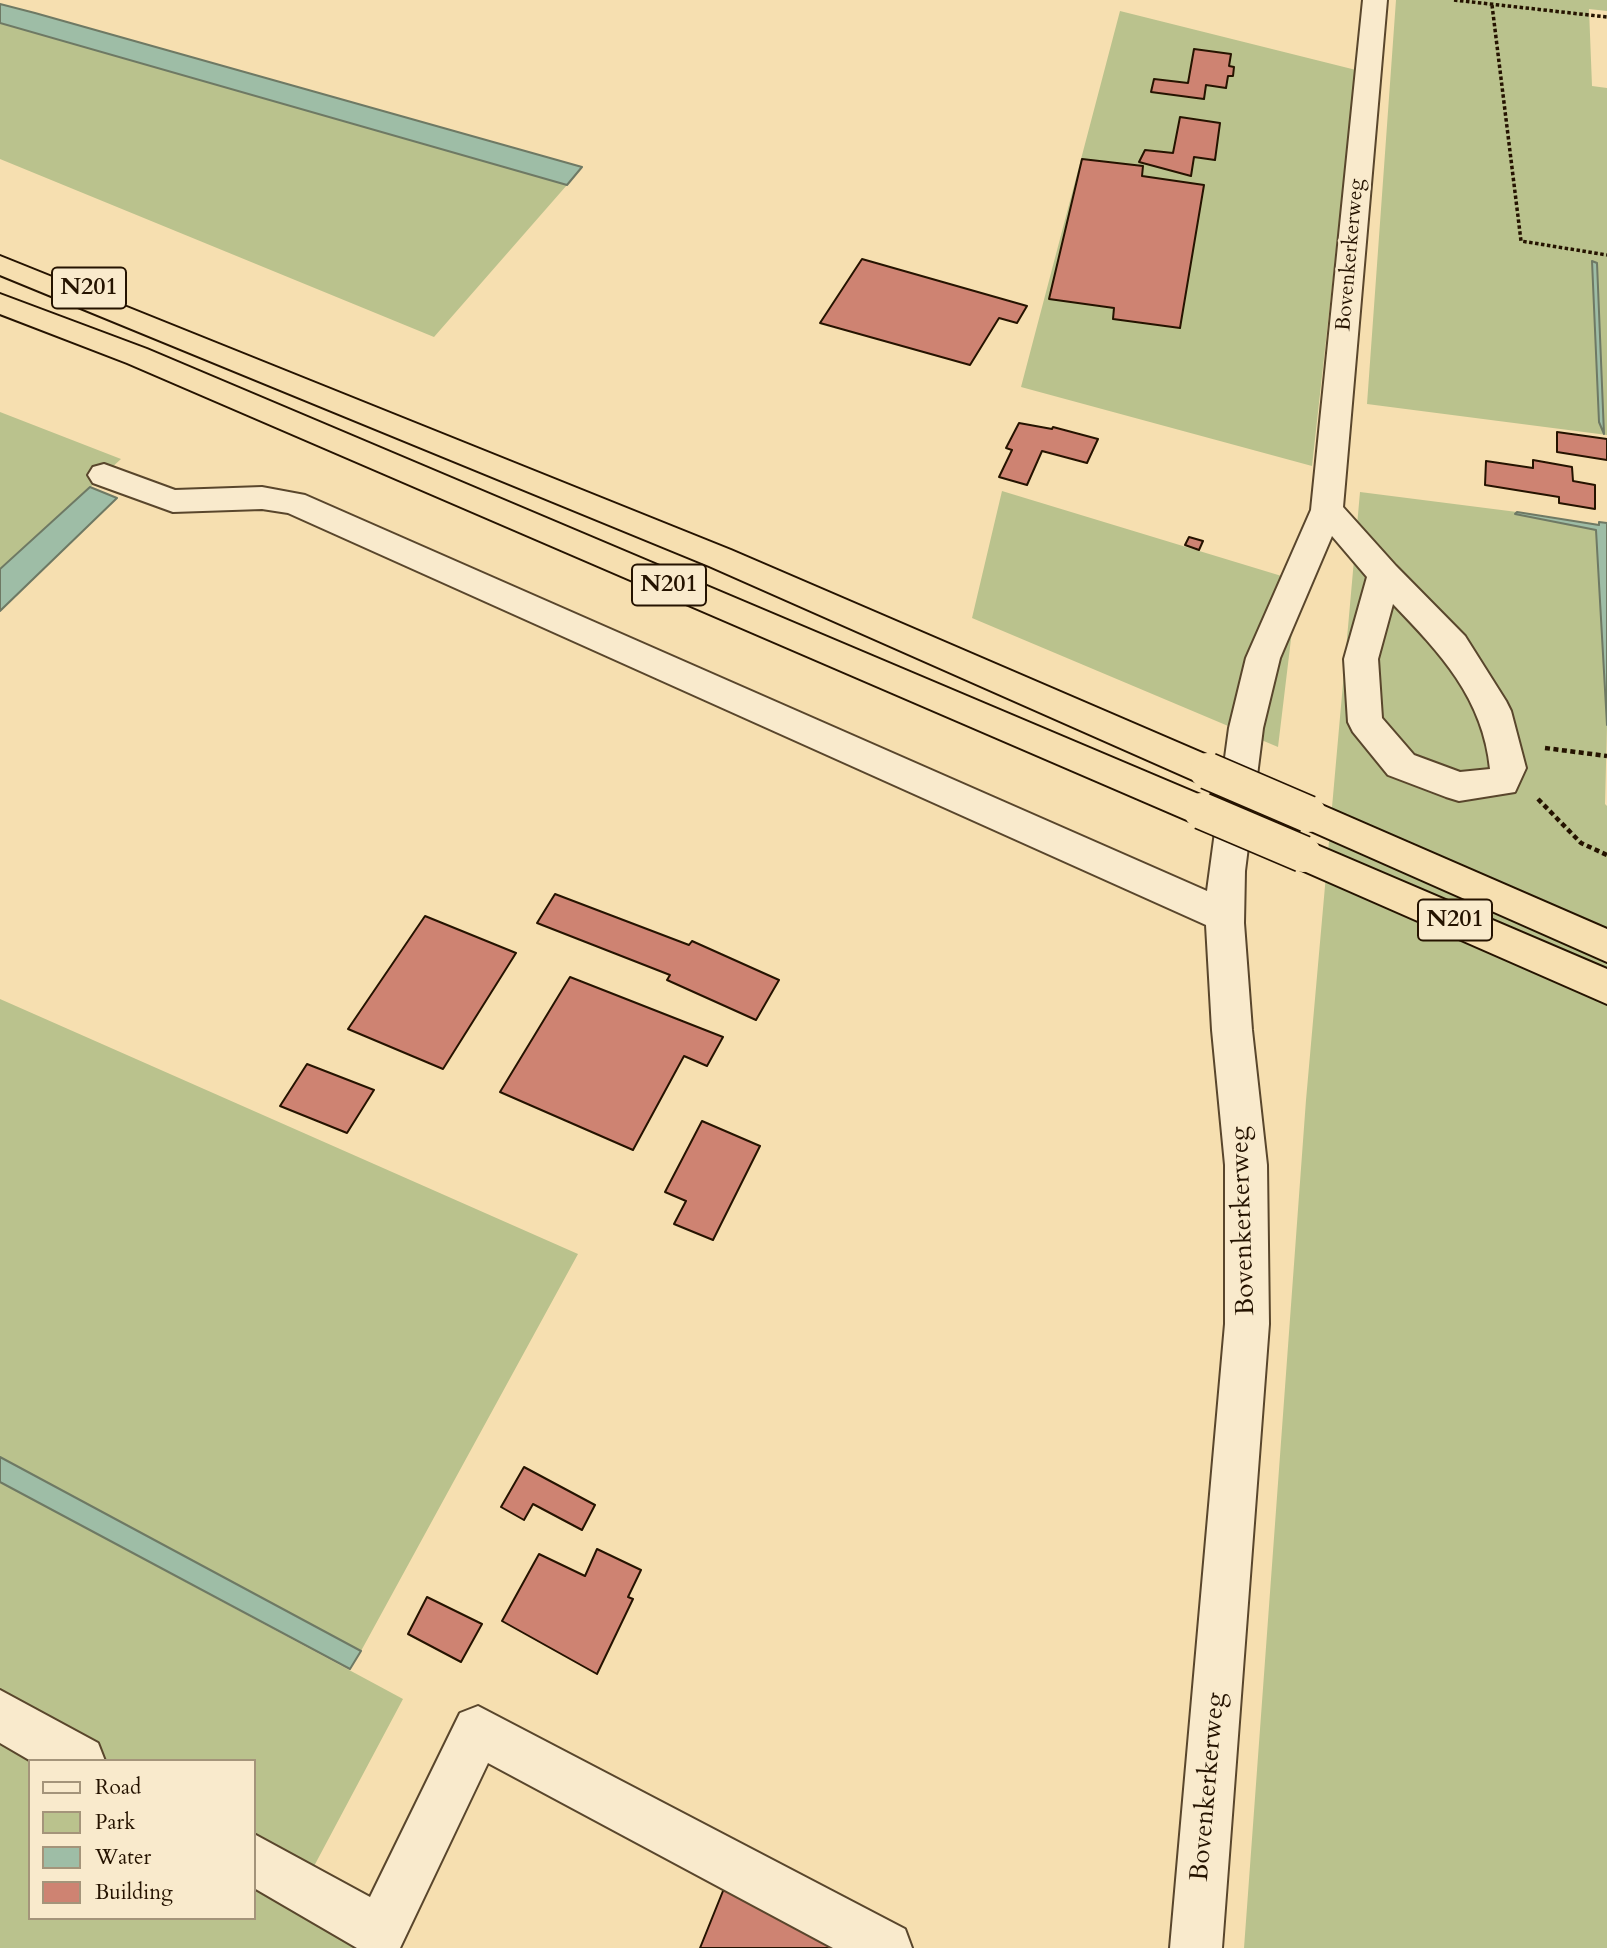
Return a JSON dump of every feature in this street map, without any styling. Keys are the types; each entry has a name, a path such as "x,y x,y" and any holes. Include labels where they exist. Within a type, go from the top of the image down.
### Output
{"highway":[{"name":"N201","path":"0,241 178,336"},
{"name":"N201","path":"0,265 720,558 1607,946"},
{"name":"N201","path":"0,303 137,356 1303,854 1607,987"},
{"name":"N201","path":"0,314 137,356"}],"street":[{"name":"Bovenkerkerweg","path":"1196,1948 1247,1324 1246,1165 1231,1030 1225,915 1226,871 1246,728 1260,670 1327,510 1375,0"},
{"path":"104,475 173,501 262,498 294,503 1225,915"},
{"path":"1327,510 1384,575 1453,645 1494,710 1505,755 1502,782 1459,787 1401,765 1365,722 1361,659 1384,575"},
{"path":"0,1715 77,1759"},
{"path":"256,1861 380,1932 478,1731 886,1948"}],"path":[{"path":"1454,0 1607,18"},
{"path":"1492,5 1521,241 1607,255"},
{"path":"1505,755 1607,756"},
{"path":"1505,755 1581,843 1607,855"}],"green space":[{"path":"1396,0 1607,0 1607,11 1589,9 1592,86 1607,88 1607,435 1367,404"},
{"path":"1120,11 1356,70 1312,466 1021,387"},
{"path":"0,23 567,185 434,337 0,159"},
{"path":"0,412 121,459 0,570"},
{"path":"1002,491 1298,581 1278,747 972,618"},
{"path":"1360,492 1517,512 1596,530 1607,725 1607,1948 1244,1948 1306,1100"},
{"path":"0,999 578,1254 361,1651 0,1457"},
{"path":"0,1482 403,1699 296,1900 379,1948 0,1948"}],"water":[{"path":"0,4 582,167 567,185 0,23"},
{"path":"1592,261 1597,263 1604,434 1599,422"},
{"path":"90,487 117,498 0,611 0,569"},
{"path":"1517,512 1599,525 1599,522 1607,523 1607,725 1596,530 1515,514"},
{"path":"0,1457 361,1651 350,1669 0,1482"}],"building":[{"path":"1194,49 1231,54 1229,66 1234,67 1233,76 1228,76 1226,88 1206,85 1204,99 1151,92 1154,79 1188,83"},
{"path":"1180,117 1220,123 1215,160 1194,157 1191,176 1139,162 1145,150 1173,153"},
{"path":"1082,159 1143,166 1142,176 1204,185 1180,328 1113,319 1114,308 1049,299"},
{"path":"862,259 1027,306 1017,323 999,318 970,365 820,323"},
{"path":"1019,423 1052,429 1053,427 1098,439 1087,463 1042,451 1027,485 999,477 1012,450 1006,448"},
{"path":"1557,432 1607,439 1607,460 1557,452"},
{"path":"1533,460 1572,467 1573,481 1595,485 1595,509 1559,503 1559,497 1485,485 1486,461 1533,468"},
{"path":"1189,537 1203,541 1199,550 1185,545"},
{"path":"555,894 689,945 692,941 779,980 756,1020 667,980 670,975 537,923"},
{"path":"425,916 516,953 443,1069 348,1029"},
{"path":"570,977 723,1037 707,1066 684,1056 633,1150 500,1092"},
{"path":"307,1064 374,1090 347,1133 280,1106"},
{"path":"702,1121 760,1146 713,1240 674,1224 686,1201 665,1192"},
{"path":"524,1467 595,1505 582,1530 533,1504 524,1520 501,1507"},
{"path":"597,1549 641,1570 628,1597 633,1599 597,1674 502,1621 539,1554 585,1576"},
{"path":"427,1597 482,1624 461,1662 408,1634"},
{"path":"727,1881 852,1948 700,1948"}]}
